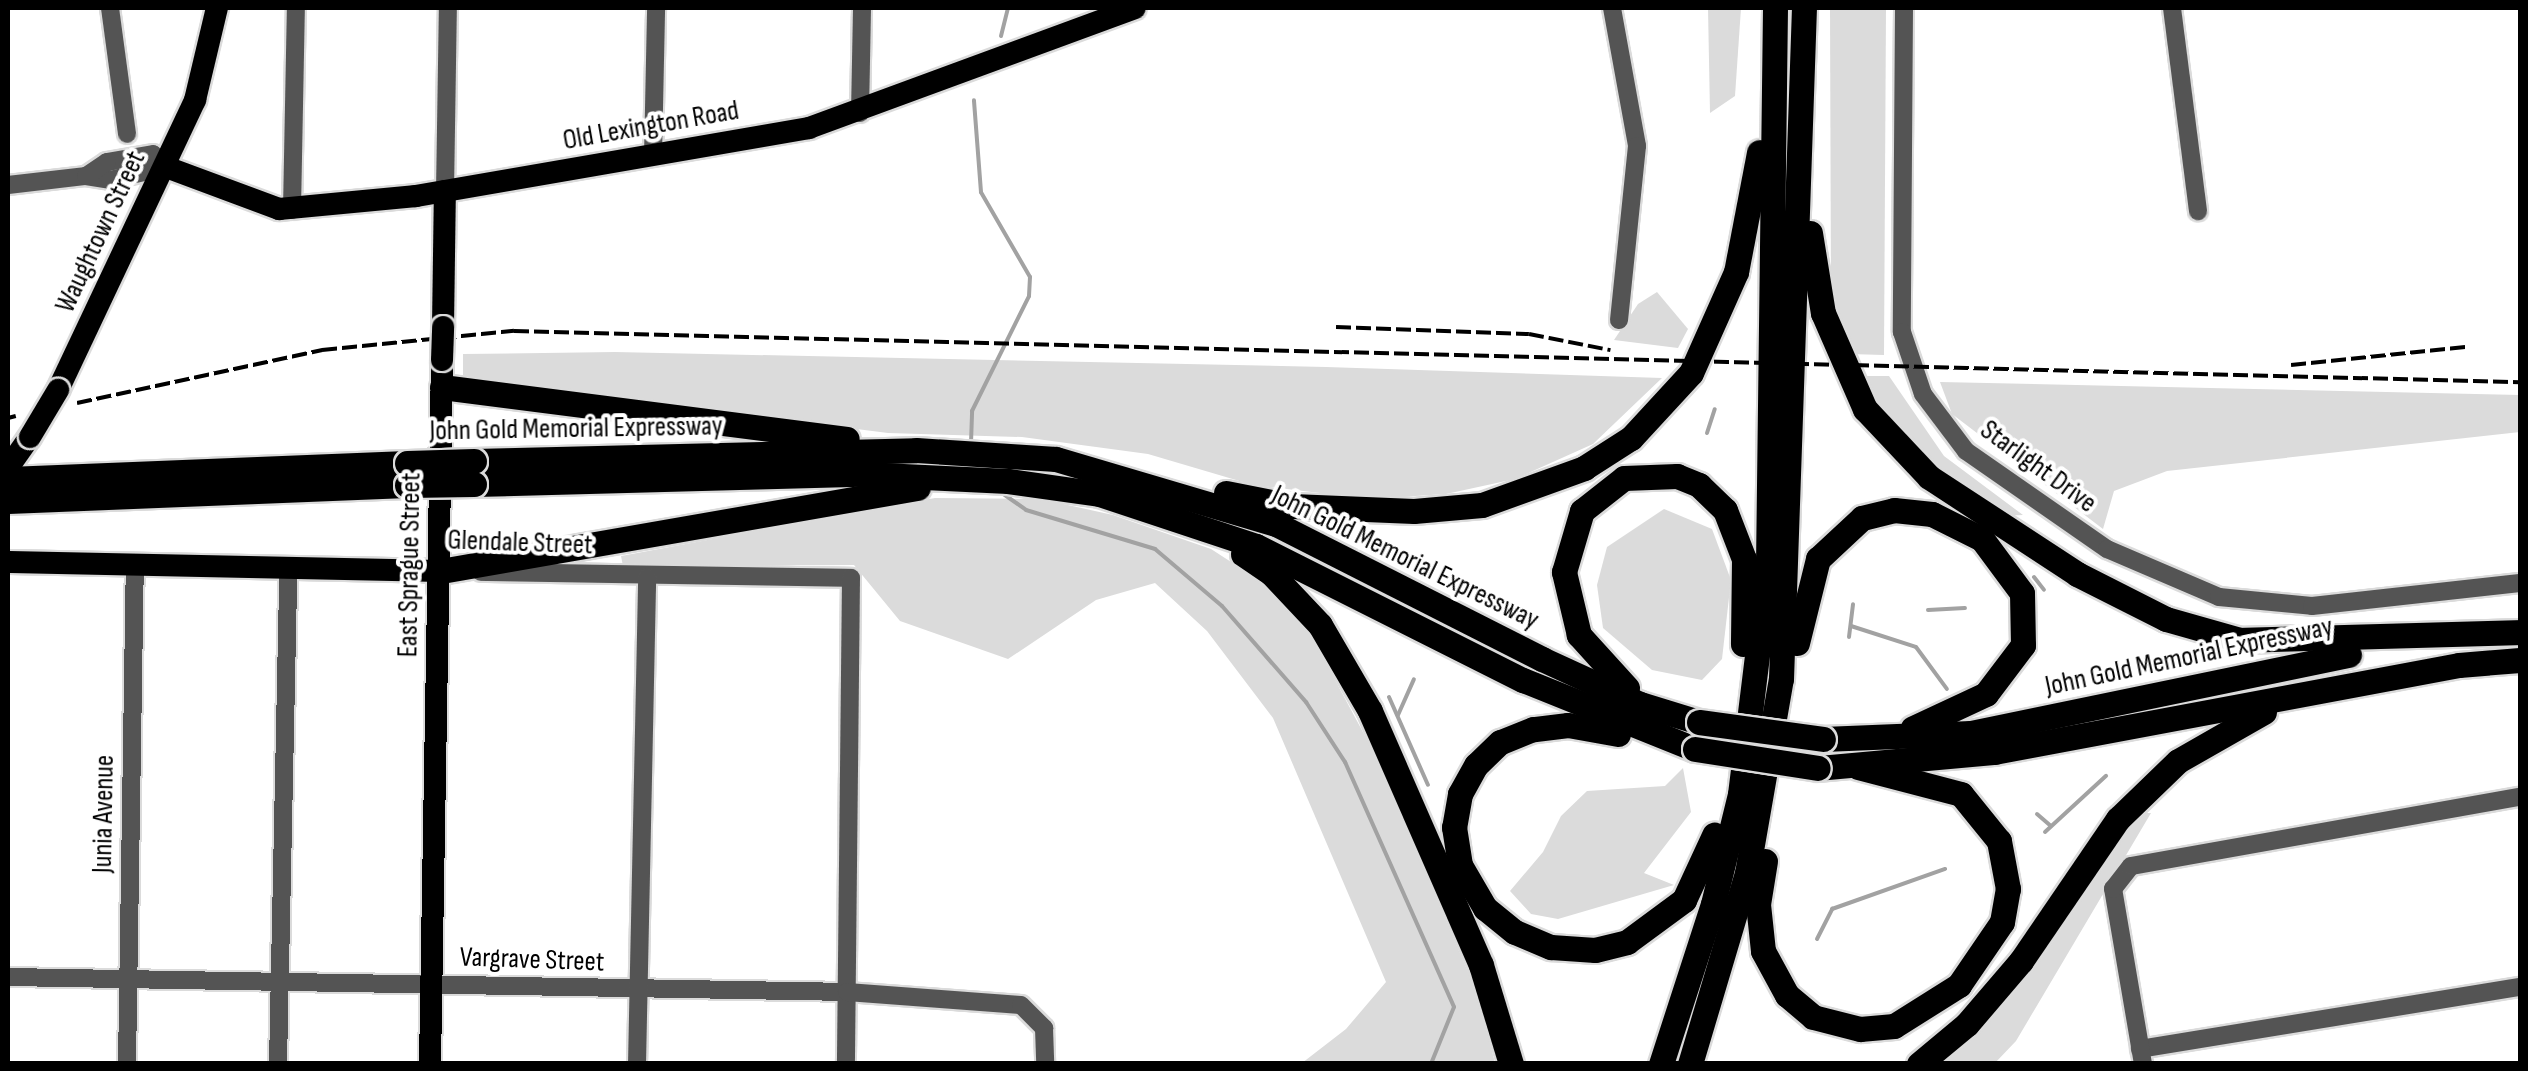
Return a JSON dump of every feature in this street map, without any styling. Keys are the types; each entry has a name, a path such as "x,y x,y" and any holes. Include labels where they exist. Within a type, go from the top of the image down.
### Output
{"highway":[{"path":"1084,466 1292,506 1414,510 1482,505 1539,487 1631,438 1692,373 1736,272 1756,180 1774,8"},
{"path":"1662,1064 1738,803 1768,565 1774,8"},
{"path":"1690,1064 1728,944 1764,796 1781,679 1804,8"},
{"path":"1800,152 1822,313 1841,367 1896,448 1988,519 2166,619 2240,640 2520,632"},
{"path":"442,388 916,450"},
{"name":"John Gold Memorial Expressway","path":"8,479 474,472 916,450 983,452 1084,466 1276,524 1640,704 1699,722 1852,741 1971,733 2313,660 2520,632"},
{"name":"John Gold Memorial Expressway","path":"474,472 1008,481 1099,494 1256,546 1582,706 1695,749 1818,768 1858,768 1994,752 2383,679 2520,660"},
{"path":"1640,704 1583,643 1568,608 1564,572 1582,511 1601,490 1633,475 1692,481 1730,516 1744,559 1742,652 1752,681"},
{"name":"John Gold Memorial Expressway","path":"8,501 273,478"},
{"path":"440,571 940,480"},
{"path":"1781,679 1818,559 1848,526 1878,513 1910,511 1948,519 1982,539 2022,593 2025,636 2014,664 1986,694 1949,716 1852,741"},
{"path":"1201,527 1272,573 1330,642 1370,711 1481,964 1511,1064"},
{"path":"1919,1064 1967,1024 2020,961 2118,819 2178,762 2253,716 2383,679"},
{"path":"1695,749 1568,725 1532,728 1500,742 1466,779 1456,810 1456,849 1474,895 1497,919 1535,942 1573,950 1627,942 1684,900 1716,827 1738,803"},
{"path":"1764,796 1773,824 1759,923 1773,976 1799,1007 1822,1021 1860,1029 1894,1026 1942,1000 1974,970 2002,922 2008,873 1999,840 1970,801 1930,782 1858,768"}],"main road":[{"name":"Waughtown Street","path":"8,468 58,390 166,167 204,73 217,8"},
{"name":"Old Lexington Road","path":"166,167 236,198 292,210 445,192 654,156 860,113 1135,8"},
{"name":"East Sprague Street","path":"430,1064 445,192"},
{"name":"Glendale Street","path":"8,562 440,571"}],"street":[{"path":"110,8 127,134"},
{"path":"292,210 296,8"},
{"name":"East Sprague Street","path":"445,192 448,8"},
{"path":"654,156 656,8"},
{"path":"860,113 862,8"},
{"path":"1612,8 1637,146 1619,320"},
{"name":"Starlight Drive","path":"1904,8 1902,332 1923,394 1966,451 2107,549 2219,597 2312,606 2520,583"},
{"path":"2172,8 2198,211"},
{"path":"8,185 86,176 110,180 166,167"},
{"name":"Junia Avenue","path":"127,1064 135,564"},
{"path":"278,1064 288,568"},
{"name":"Glendale Street","path":"440,571 851,578 847,992"},
{"path":"637,1064 648,577"},
{"path":"2520,797 2166,856 2131,866 2116,882 2117,936 2142,1056 2520,987"},
{"name":"Vargrave Street","path":"8,977 847,992 1021,1005 1044,1028 1045,1064"},
{"path":"846,1064 847,992"}],"shaded area":[{"path":"1708,8 1741,8 1735,96 1710,113"},
{"path":"1830,8 1886,8 1884,355 1849,354 1831,301"},
{"path":"1657,292 1688,329 1678,348 1614,340 1638,304"},
{"path":"615,352 1662,378 1593,444 1515,479 1446,494 1370,499 1253,485 1148,454 1022,437 888,433 463,379 463,354"},
{"path":"1855,376 1889,376 1944,456 2023,515 2000,516 1925,462"},
{"path":"1940,382 2520,395 2520,432 2167,471 2114,491 2103,529 1952,414"},
{"path":"935,498 1041,499 1113,515 1211,549 1259,580 1306,626 1371,747 1478,995 1495,1063 1302,1063 1346,1029 1386,982 1273,718 1207,631 1155,583 1096,600 1008,659 900,621 854,565 623,566 621,556"},
{"path":"1664,509 1712,529 1731,580 1722,659 1702,680 1652,670 1603,628 1597,585 1607,547"},
{"path":"1683,768 1691,812 1644,873 1674,885 1558,919 1531,914 1510,891 1543,852 1561,816 1587,791 1665,786"},
{"path":"2139,813 2151,813 2016,1041 1995,1063 1940,1064 1966,1044 2046,952"}],"waterway":[{"path":"1001,36 1008,8"},
{"path":"971,443 972,411 1029,296 1030,277 981,192 974,100"},
{"path":"1707,433 1715,409"},
{"path":"1002,493 1026,510 1155,549 1222,606 1306,702 1345,762 1454,1007 1431,1064"},
{"path":"2034,577 2044,590"},
{"path":"1849,637 1853,604"},
{"path":"1928,610 1965,608"},
{"path":"1851,626 1916,647 1947,689"},
{"path":"1398,715 1414,679"},
{"path":"1389,697 1428,785"},
{"path":"2045,832 2106,776"},
{"path":"2037,814 2051,826"},
{"path":"1817,939 1832,909 1945,869"}],"railway":[{"path":"1336,327 1529,334 1610,350"},
{"path":"77,403 322,350 514,331 2520,382"},
{"path":"2291,365 2465,347"},
{"path":"8,418 16,416"}]}
